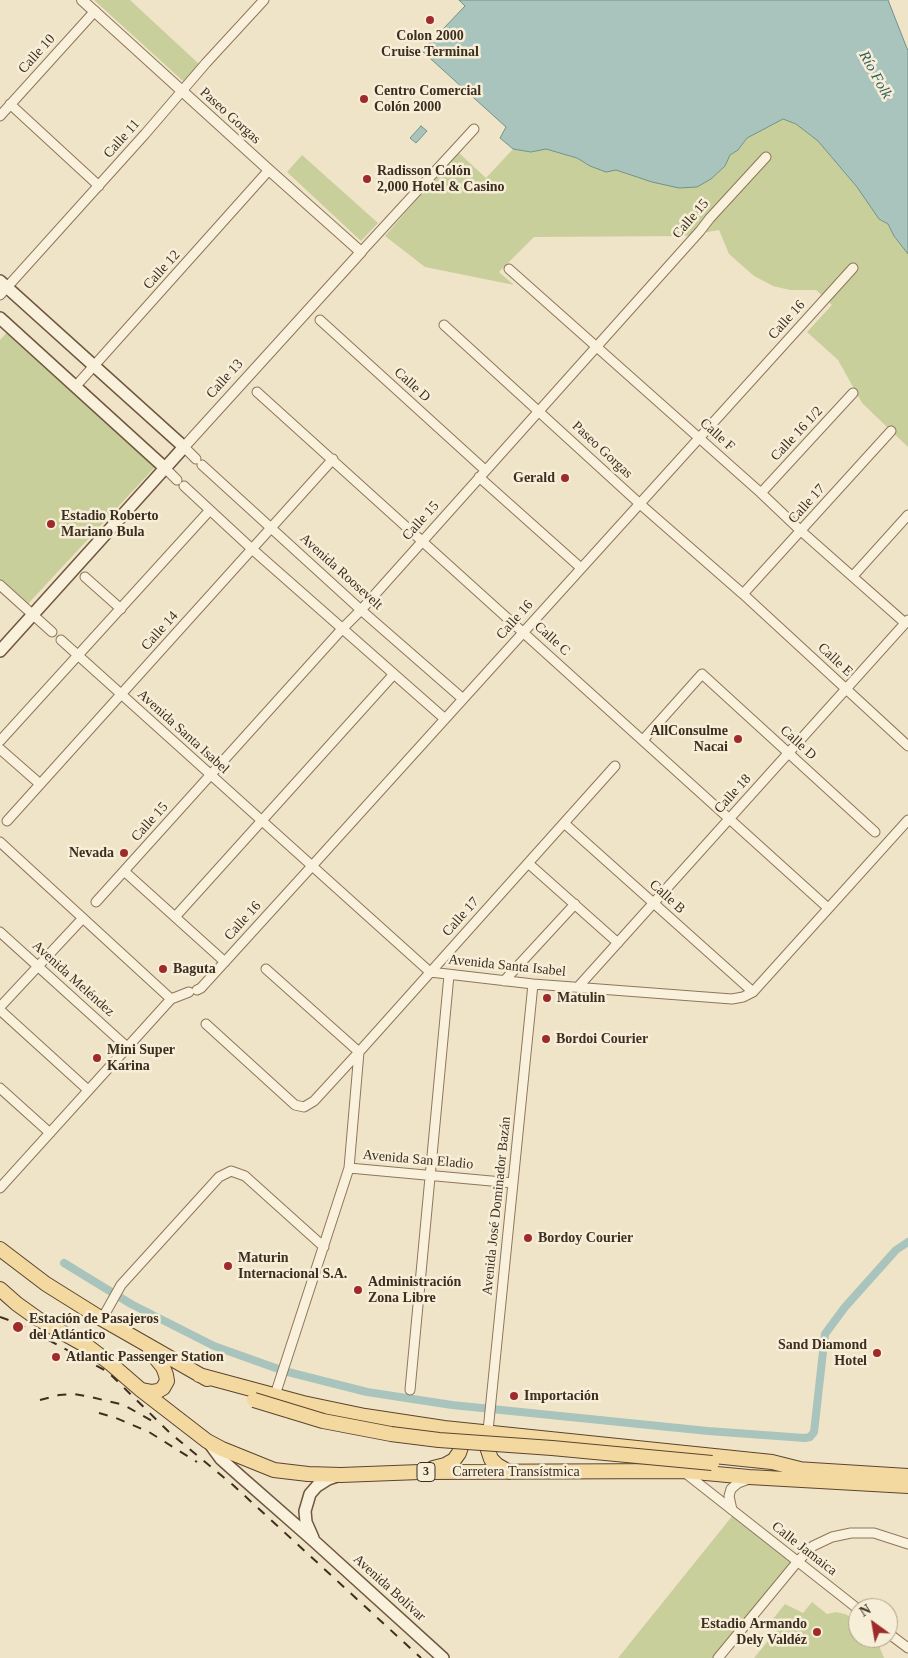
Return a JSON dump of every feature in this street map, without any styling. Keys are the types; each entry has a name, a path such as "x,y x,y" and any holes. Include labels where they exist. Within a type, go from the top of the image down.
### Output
{"main road":[{"name":"Avenida Roosevelt","path":"2,288 94,366 184,447"},
{"path":"0,318 165,468"},
{"name":"Calle 13","path":"0,650 184,447"},
{"name":"Carretera Transístmica","path":"0,1249 46,1284 105,1313 142,1342 226,1390 323,1421 429,1439 478,1444 552,1448 804,1470 908,1476"},
{"name":"Carretera Transístmica","path":"0,1289 17,1304 38,1318 90,1348 141,1390 222,1450 274,1470 342,1475 420,1472 684,1471 763,1478 908,1486"},
{"path":"141,1390 152,1392 160,1390 165,1386 167,1378 163,1367 142,1342"},
{"path":"199,1375 277,1390 337,1411 444,1428 488,1431 772,1462 804,1470"},
{"path":"420,1472 444,1465 454,1460 460,1454 459,1442 454,1435 444,1428"},
{"path":"488,1431 486,1444 491,1459 509,1472"},
{"name":"Avenida Bolívar","path":"207,1440 240,1476 443,1658"},
{"name":"Avenida Bolívar","path":"314,1541 306,1522 304,1511 310,1494 328,1478 342,1475"}],"street":[{"name":"Paseo Gorgas","path":"82,0 361,252"},
{"name":"Calle 11","path":"2,288 99,186 264,0"},
{"name":"Calle 10","path":"0,116 94,11"},
{"path":"10,104 99,186"},
{"name":"Calle 13","path":"184,447 251,386 314,315 361,252 474,129"},
{"name":"Calle 15","path":"96,902 361,610 766,157"},
{"name":"Calle 12","path":"75,387 269,170"},
{"name":"Calle 16","path":"0,1188 171,999 201,988 853,268"},
{"name":"Calle F","path":"509,269 761,493 801,531 906,621"},
{"name":"Calle D","path":"314,315 581,568"},
{"name":"Paseo Gorgas","path":"444,325 640,504 743,594"},
{"name":"Calle C","path":"251,386 828,908"},
{"name":"Calle 16 1/2","path":"761,493 853,393"},
{"name":"Calle 17","path":"743,594 891,431"},
{"name":"Avenida Roosevelt","path":"184,447 271,529 463,699"},
{"name":"Calle 14","path":"7,821 333,459"},
{"path":"165,468 252,549 445,719"},
{"path":"0,741 210,510"},
{"path":"853,576 908,515"},
{"path":"85,577 121,608"},
{"path":"0,585 52,632"},
{"name":"Calle E","path":"743,594 908,746"},
{"name":"Calle 18","path":"578,987 906,621"},
{"name":"Avenida Santa Isabel","path":"61,640 430,972 533,984 732,999 743,997 753,992"},
{"path":"175,917 394,674"},
{"name":"Calle D","path":"643,740 702,674 875,832"},
{"path":"0,749 40,784"},
{"name":"Calle 17","path":"206,1024 295,1105 304,1107 314,1101 615,766"},
{"path":"753,992 908,820"},
{"name":"Calle B","path":"564,824 753,992"},
{"path":"0,842 171,999"},
{"path":"528,863 618,943"},
{"path":"124,871 225,962"},
{"path":"504,981 575,904"},
{"path":"83,918 0,1009 88,1090"},
{"name":"Avenida Meléndez","path":"0,932 128,1047"},
{"path":"266,969 359,1052 349,1168 277,1390"},
{"path":"410,1390 449,975"},
{"name":"Avenida José Dominador Bazán","path":"488,1431 533,984"},
{"path":"0,1088 50,1133"},
{"name":"Avenida San Eladio","path":"349,1168 513,1183"},
{"path":"105,1313 121,1285 218,1177 231,1171 245,1176 324,1247"},
{"path":"0,1300 17,1304"},
{"name":"Calle Jamaica","path":"684,1471 848,1601"},
{"path":"732,1510 729,1496 731,1489 746,1479 763,1478"},
{"path":"718,1658 798,1561 813,1546 832,1537 851,1533 874,1534 908,1544"}],"green space":[{"path":"94,0 130,0 199,64 184,82"},
{"path":"782,119 796,124 818,141 857,187 879,219 888,224 894,236 908,254 908,447 862,403 838,360 807,332 832,305 816,290 790,290 773,286 754,276 729,254 719,230 686,236 534,237 499,272 514,285 425,267 385,236 458,152 486,178 513,149 531,152 546,149 577,158 590,166 616,170 652,182 711,179 725,166 730,155 738,150 747,138"},
{"path":"302,155 378,223 361,241 287,172"},
{"name":"Estadio Roberto Mariano Bula","path":"7,332 155,467 27,605 0,581 0,340"},
{"path":"733,1515 791,1561 713,1658 618,1658"},
{"name":"Estadio Armando Dely Valdéz","path":"812,1602 827,1614 836,1612 848,1616 848,1648 880,1648 884,1658 754,1658 780,1626 772,1620 785,1604 803,1613"}],"water":[{"name":"Río Folk","path":"459,0 888,0 908,51 908,254 894,236 888,224 879,219 857,187 818,141 796,124 783,119 747,138 738,150 730,155 725,166 711,179 697,187 679,188 652,182 616,170 606,172 590,166 577,158 546,149 531,152 513,149 500,138 506,127 422,51 465,6"},
{"path":"421,126 427,131 416,143 410,138"}],"waterway":[{"path":"64,1263 131,1304 214,1346 284,1371 367,1392 452,1405 708,1431 805,1438 810,1437 814,1432 825,1334 845,1307 896,1250 908,1242"}],"railway":[{"path":"0,1317 17,1323 108,1372 170,1433 233,1485 421,1658"},
{"path":"40,1400 59,1395 74,1394 91,1397 124,1405 152,1421"},
{"path":"99,1413 149,1432 197,1462"}],"place":[{"name":"Colon 2000 Cruise Terminal","path":"430,20"},
{"name":"Centro Comercial Colón 2000","path":"364,99"},
{"name":"Radisson Colón 2,000 Hotel & Casino","path":"367,179"},
{"name":"Gerald","path":"565,478"},
{"name":"Estadio Roberto Mariano Bula","path":"51,524"},
{"name":"AllConsulme Nacai","path":"738,739"},
{"name":"Nevada","path":"124,853"},
{"name":"Baguta","path":"163,969"},
{"name":"Matulin","path":"547,998"},
{"name":"Bordoi Courier","path":"546,1039"},
{"name":"Mini Super Karina","path":"97,1058"},
{"name":"Bordoy Courier","path":"528,1238"},
{"name":"Maturin Internacional S.A.","path":"228,1266"},
{"name":"Administración Zona Libre","path":"358,1290"},
{"name":"Estación de Pasajeros del Atlántico","path":"18,1327"},
{"name":"Sand Diamond Hotel","path":"877,1353"},
{"name":"Atlantic Passenger Station","path":"56,1357"},
{"name":"Importación","path":"514,1396"},
{"name":"Estadio Armando Dely Valdéz","path":"817,1632"}]}
